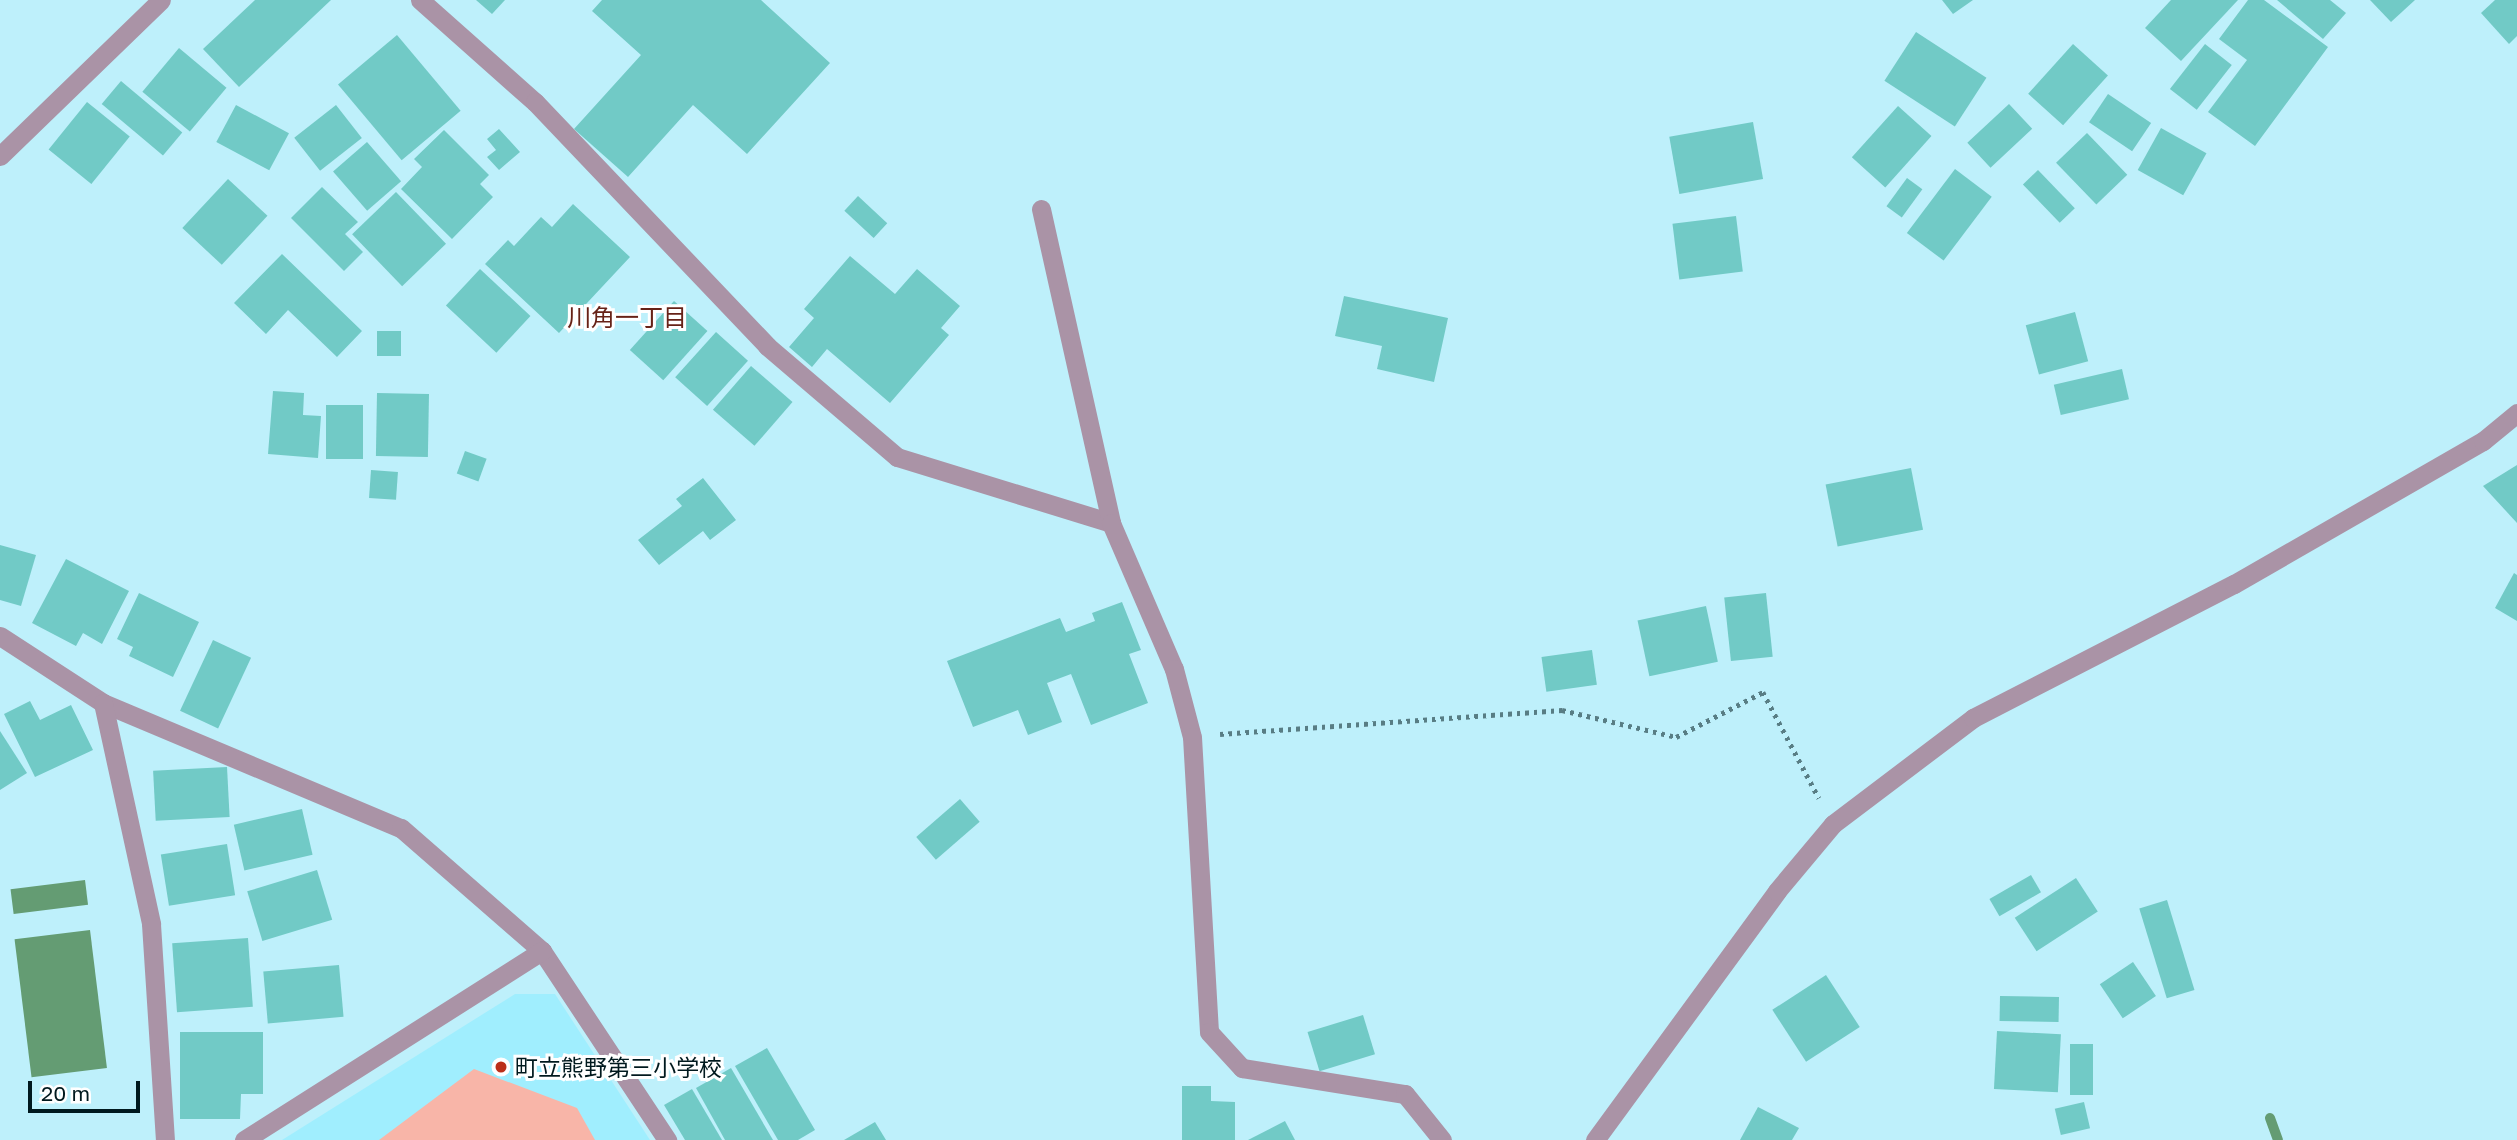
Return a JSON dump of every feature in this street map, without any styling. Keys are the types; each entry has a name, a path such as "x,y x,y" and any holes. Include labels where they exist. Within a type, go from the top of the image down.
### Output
{"street":[{"path":"0,156 161,0"},
{"path":"420,0 535,102 767,346 897,457 1111,523"},
{"path":"1041,209 1111,523 1174,669 1192,737 1209,1032 1242,1068 1405,1094 1442,1140"},
{"path":"1595,1140 1777,891 1832,824 1973,718 2234,584 2483,441 2517,413"},
{"path":"0,636 103,704 401,828 542,951 667,1140"},
{"path":"103,704 151,924 165,1140"},
{"path":"244,1140 542,951"}],"path":[{"path":"1192,737 1562,710 1676,737 1763,692 1832,824"}],"shaded area":[{"path":"85,880 88,905 14,914 11,889"},
{"path":"90,930 107,1068 32,1077 15,939"},
{"name":"町立熊野第三小学校","path":"515,994 555,994 650,1140 282,1140"},
{"path":"474,1069 577,1108 595,1140 379,1140"}],"building":[{"path":"255,0 331,0 239,87 203,49"},
{"path":"476,0 505,0 492,14"},
{"path":"602,0 761,0 830,63 747,154 693,105 628,177 574,129 641,55 592,11"},
{"path":"1942,0 1973,0 1953,14"},
{"path":"2171,0 2238,0 2181,61 2145,28"},
{"path":"2248,0 2264,0 2328,47 2255,146 2208,112 2247,60 2219,39"},
{"path":"2277,0 2330,0 2346,13 2323,39"},
{"path":"2370,0 2415,0 2391,22"},
{"path":"2495,0 2517,0 2517,36 2509,44 2481,13"},
{"path":"1916,32 1986,78 1955,126 1884,81"},
{"path":"397,35 461,111 402,160 338,84"},
{"path":"2073,44 2108,75 2063,125 2028,94"},
{"path":"2205,44 2232,65 2197,110 2170,89"},
{"path":"179,48 226,88 190,132 142,92"},
{"path":"121,81 182,132 163,155 102,104"},
{"path":"2108,94 2151,123 2132,151 2089,122"},
{"path":"87,102 130,137 91,184 49,149"},
{"path":"2009,104 2032,129 1991,168 1967,143"},
{"path":"236,105 289,133 269,170 216,142"},
{"path":"336,105 362,138 320,171 294,138"},
{"path":"1898,106 1931,136 1885,187 1852,157"},
{"path":"1753,122 1763,179 1679,194 1669,137"},
{"path":"2161,128 2206,153 2183,195 2138,170"},
{"path":"499,129 520,152 499,170 487,157 496,150 487,139"},
{"path":"444,130 489,175 480,184 493,197 452,239 401,189 422,167 414,159"},
{"path":"2087,133 2127,175 2096,205 2056,163"},
{"path":"367,142 401,181 367,211 333,172"},
{"path":"1955,169 1992,197 1944,261 1907,233"},
{"path":"2038,170 2075,208 2060,223 2023,185"},
{"path":"1907,178 1922,189 1902,217 1886,206"},
{"path":"228,179 267,216 222,265 182,228"},
{"path":"322,187 358,222 345,234 363,252 344,271 291,218"},
{"path":"396,192 446,244 402,286 352,234"},
{"path":"858,196 887,223 874,238 844,211"},
{"path":"573,204 630,257 559,333 485,264 508,240 514,246 541,217 552,227"},
{"path":"1736,216 1743,272 1679,279 1672,224"},
{"path":"282,254 362,331 337,357 288,310 266,334 234,303"},
{"path":"850,256 895,294 917,269 960,306 941,328 949,335 890,403 827,349 812,367 789,347 814,318 804,309"},
{"path":"480,269 530,316 496,353 446,306"},
{"path":"1344,296 1448,318 1434,382 1377,369 1382,346 1335,336"},
{"path":"674,301 707,331 663,380 630,350"},
{"path":"2075,312 2088,361 2039,374 2026,325"},
{"path":"377,331 401,331 401,356 377,356"},
{"path":"716,332 748,361 707,406 675,377"},
{"path":"751,366 793,402 754,446 713,410"},
{"path":"2122,369 2129,399 2061,415 2054,385"},
{"path":"273,391 304,393 303,415 321,416 318,458 268,454"},
{"path":"377,393 429,394 428,457 376,456"},
{"path":"326,405 363,405 363,459 326,459"},
{"path":"465,451 487,459 478,481 457,474"},
{"path":"2517,465 2517,523 2483,486"},
{"path":"1911,468 1923,530 1838,546 1826,485"},
{"path":"371,470 398,472 396,500 369,498"},
{"path":"703,478 736,520 710,540 703,531 659,565 638,540 682,506 676,499"},
{"path":"0,545 36,555 21,606 0,600"},
{"path":"66,559 129,591 102,644 83,633 76,646 32,623"},
{"path":"2514,573 2517,575 2517,621 2495,608"},
{"path":"139,593 199,622 173,677 129,656 133,647 117,639"},
{"path":"1766,593 1773,657 1731,661 1724,597"},
{"path":"1122,602 1141,650 1129,654 1148,703 1091,725 1071,674 1047,683 1062,722 1028,735 1018,710 973,727 947,661 1060,618 1066,632 1095,621 1092,613"},
{"path":"1706,606 1718,662 1649,676 1638,621"},
{"path":"213,640 251,658 218,728 180,711"},
{"path":"1592,650 1597,685 1546,692 1541,657"},
{"path":"30,701 40,720 71,705 93,750 35,777 4,714"},
{"path":"0,731 27,773 0,790"},
{"path":"227,767 230,817 156,821 153,771"},
{"path":"960,799 980,822 936,860 916,837"},
{"path":"302,809 313,855 244,871 234,825"},
{"path":"227,844 235,895 169,906 161,854"},
{"path":"317,870 332,920 262,941 247,891"},
{"path":"2031,875 2041,892 1999,916 1989,899"},
{"path":"2076,878 2098,912 2037,951 2015,918"},
{"path":"2167,900 2194,990 2167,998 2139,908"},
{"path":"248,938 253,1007 177,1012 172,943"},
{"path":"2133,962 2156,996 2123,1018 2100,984"},
{"path":"339,965 344,1017 268,1023 263,972"},
{"path":"1826,975 1860,1027 1806,1062 1772,1010"},
{"path":"2000,996 2059,997 2059,1022 2000,1021"},
{"path":"1363,1015 1375,1054 1320,1071 1308,1032"},
{"path":"1997,1031 2061,1034 2058,1092 1994,1089"},
{"path":"180,1032 263,1032 263,1094 241,1094 240,1119 180,1119"},
{"path":"2070,1044 2093,1044 2093,1095 2070,1095"},
{"path":"767,1048 815,1130 798,1140 778,1140 735,1066"},
{"path":"731,1068 773,1140 725,1140 696,1088"},
{"path":"1182,1086 1211,1086 1211,1101 1235,1102 1235,1140 1182,1140"},
{"path":"692,1089 722,1140 685,1140 664,1105"},
{"path":"2084,1102 2090,1128 2061,1135 2055,1109"},
{"path":"1758,1107 1799,1128 1792,1140 1740,1140"},
{"path":"1285,1121 1295,1140 1248,1140"},
{"path":"875,1122 886,1140 844,1140"}],"waterway":[{"path":"2270,1118 2278,1140"}],"place":[{"name":"町立熊野第三小学校","path":"501,1067"}],"district":[{"name":"川角一丁目","path":"627,317"}]}
